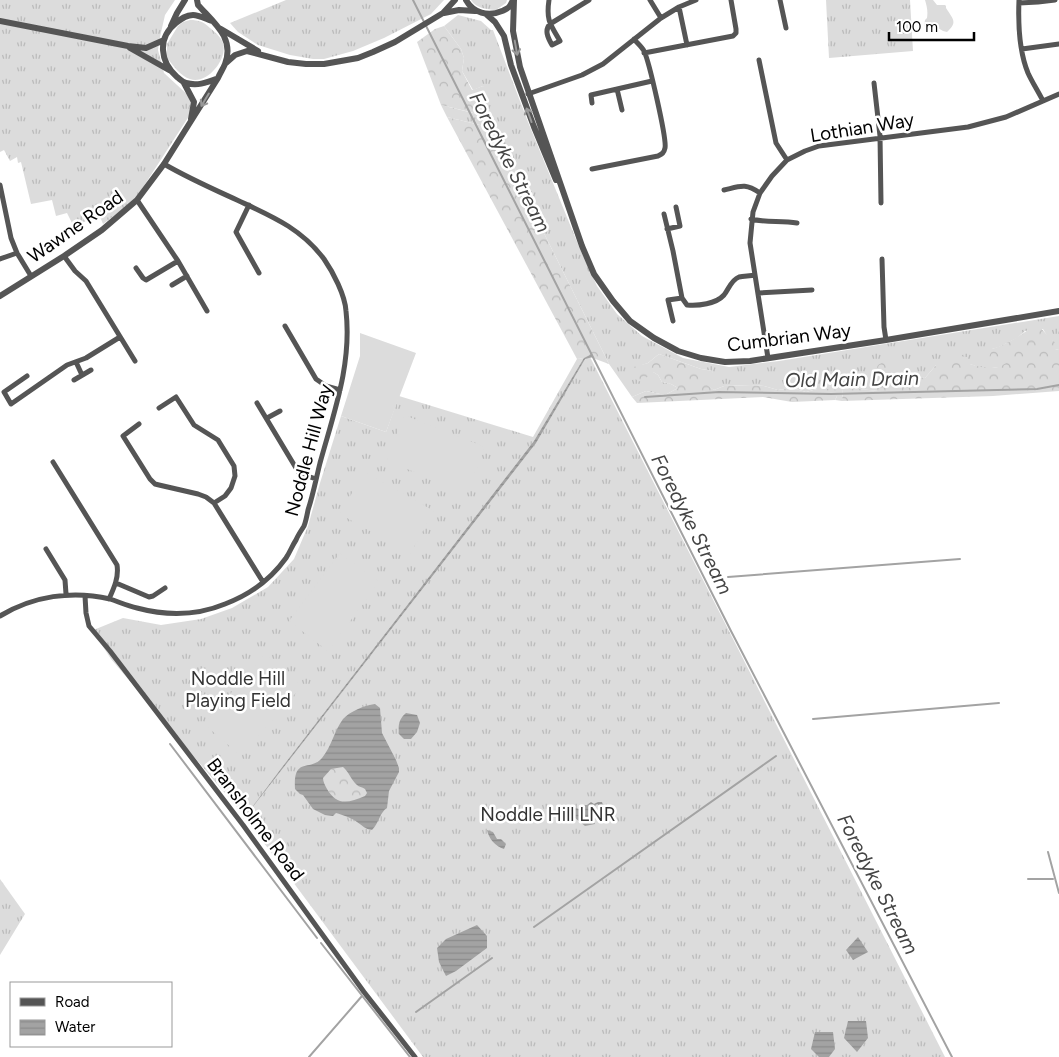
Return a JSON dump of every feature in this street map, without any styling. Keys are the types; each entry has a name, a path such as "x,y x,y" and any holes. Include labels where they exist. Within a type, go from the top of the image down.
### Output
{"street":[{"path":"170,71 162,56 164,40 176,13 185,0"},
{"path":"184,83 197,85 208,83 218,78 225,64 228,51 226,40 220,29 198,5 197,0"},
{"path":"225,64 234,55 247,51 288,62 324,64 358,58 395,42 421,27 443,13 455,0"},
{"path":"466,0 475,11"},
{"path":"443,13 459,10 495,14 509,8 514,0"},
{"name":"Cumbrian Way","path":"514,0 513,31 526,95 550,168 582,246 594,274 613,301 630,322 654,338 678,351 702,358 725,362 750,361 1059,311"},
{"path":"549,0 548,20 550,24 587,0"},
{"path":"650,0 661,18"},
{"path":"526,95 582,75 603,64 661,18 679,7 696,0"},
{"path":"644,53 733,36 736,33 736,29 731,0"},
{"path":"780,0 786,28"},
{"path":"1043,101 1028,72 1022,49 1019,32 1019,2 1055,0"},
{"path":"679,7 687,45"},
{"name":"Cumbrian Way","path":"486,14 495,22 504,36 511,65 526,95"},
{"path":"171,27 183,17 194,15 213,21"},
{"path":"0,21 128,46 146,48 164,40"},
{"path":"220,29 265,55"},
{"path":"592,170 658,156 664,152 666,146 649,63 634,39"},
{"path":"1022,49 1059,44"},
{"path":"128,46 170,71 184,83 194,102 191,120"},
{"path":"759,60 776,143 787,160"},
{"name":"Wawne Road","path":"0,296 102,230 137,200 164,164 218,78"},
{"path":"592,103 591,95 652,81"},
{"path":"874,83 880,139 881,203"},
{"path":"617,89 622,110"},
{"name":"Lothian Way","path":"768,358 750,243 751,219 760,192 787,160 819,146 968,127 1006,117 1059,94"},
{"name":"Noddle Hill Way","path":"0,616 10,610 45,597 66,594 110,599 137,608 162,613 196,613 225,605 244,596 276,571 287,556 304,525 344,376 348,342 346,309 340,290 324,260 294,230 280,220 179,173 164,164"},
{"path":"0,185 3,217 17,253 31,276"},
{"path":"724,190 744,186 751,187 760,192"},
{"path":"137,200 178,261 207,311"},
{"path":"249,205 236,232 259,273"},
{"path":"667,229 680,226 676,207"},
{"path":"664,214 682,298 687,304 692,305 720,299 732,282 738,278 755,275"},
{"path":"751,219 762,222 787,221 797,223"},
{"path":"0,259 17,253"},
{"path":"64,256 75,271 86,281 135,361"},
{"path":"882,259 886,340"},
{"path":"136,268 146,280 178,261"},
{"path":"172,284 187,276"},
{"path":"758,293 812,290"},
{"path":"673,321 668,300 682,298"},
{"path":"285,326 316,379 326,386 340,390"},
{"path":"27,376 4,392 11,404 67,365 86,358 120,337"},
{"path":"76,362 82,375"},
{"path":"74,380 91,370"},
{"path":"159,408 176,397 194,425 218,440 234,466 235,476 231,488 225,496 214,503"},
{"path":"257,403 299,473 316,479"},
{"path":"267,418 280,411"},
{"path":"139,424 123,436 153,482 206,496 214,503 263,582"},
{"path":"53,462 117,565 116,583 110,599"},
{"path":"46,550 65,580 66,594"},
{"path":"116,583 149,597 165,588"},
{"name":"Bransholme Road","path":"85,596 89,626 243,825 364,992 415,1057"}],"green space":[{"path":"0,0 175,0 165,15 158,50 164,73 189,96 191,100 191,113 138,195 103,224 101,219 95,217 73,225 67,213 56,216 52,200 31,204 21,162 18,163 17,157 10,161 4,150 0,152"},
{"path":"286,0 444,0 431,14 384,38 353,51 324,59 290,55 258,45 238,32 230,23"},
{"path":"471,0 507,0 506,3 496,10 479,7"},
{"path":"826,0 910,0 913,51 829,58"},
{"path":"925,0 933,0 937,5 946,6 953,20 952,26 947,32 938,28 929,29 924,26 927,18"},
{"path":"458,15 481,21 493,30 528,122 597,286 617,314 642,336 683,358 729,367 779,361 1059,316 1059,349 1055,350 1055,342 1049,339 1043,329 1025,331 1017,338 992,349 1007,363 1000,367 984,369 970,364 936,365 925,378 897,375 878,391 843,389 842,401 835,400 837,396 817,389 806,392 792,388 778,390 751,385 724,386 714,390 706,385 713,371 701,369 659,354 648,363 642,365 658,375 662,382 678,388 665,395 646,391 632,397 609,364 520,185 515,169 509,164 498,137 488,127 447,117 441,105 481,115 477,99 486,95 483,86 473,90 462,71 464,58 461,49 444,26"},
{"path":"190,20 206,24 222,41 224,49 215,69 197,80 183,76 167,58 167,44 178,26"},
{"path":"444,26 461,49 464,58 462,71 472,90 483,86 486,89 486,95 477,100 477,105 482,115 441,105 417,42 435,29"},
{"path":"447,117 488,127 498,137 509,164 515,169 520,185 609,364 590,357 577,359"},
{"path":"1036,325 1055,342 1055,350 1059,349 1059,391 993,396 842,401 843,389 878,391 873,377 878,365 890,358 901,358 897,375 925,378 936,365 952,355 967,357 970,364 979,367 993,368 1002,366 1006,363 988,360 992,349 1009,342"},
{"path":"360,333 416,353 386,432 341,416 360,356"},
{"path":"659,354 701,369 713,371 711,380 707,385 714,390 724,386 751,385 778,390 792,388 806,392 817,389 832,389 836,390 837,396 835,400 792,402 763,397 637,403 632,397 646,391 665,395 678,388 662,382 658,375 653,372 641,382 633,378 630,368 648,363"},
{"name":"Noddle Hill LNR","path":"590,357 945,1057 423,1057 241,812 111,659 91,631 123,618 161,625 201,619 232,608 268,587 294,559 308,526 341,416 386,432 399,396 533,437 577,359"},
{"path":"404,415 485,447 467,493 387,461"},
{"path":"364,472 434,511 410,554 340,514"},
{"path":"340,553 379,582 328,651 289,621"},
{"name":"Noddle Hill Playing Field","path":"265,654 302,686 241,756 204,724"},
{"path":"343,767 357,786 365,789 367,793 365,796 348,801 339,801 331,794 323,778 331,769"},
{"path":"0,879 25,914 0,955"}],"water":[{"path":"592,354 593,357 585,359 536,443 241,822 534,441 584,358"},
{"path":"375,704 380,708 382,733 399,768 399,772 389,791 387,808 372,830 336,813 333,816 325,815 313,809 303,795 295,789 297,772 303,766 317,762 322,758 343,719 353,711","holes":["343,767 355,783 365,789 367,793 365,796 348,801 339,801 331,794 323,778 331,769"]},
{"path":"406,713 417,715 420,723 417,732 411,739 404,739 399,734 400,722"},
{"path":"591,802 594,804 602,802 603,805 597,804 593,808 595,824 585,826 575,818 573,807 579,809"},
{"path":"487,830 493,832 497,839 501,839 506,844 504,849 493,842"},
{"path":"477,925 487,936 487,948 456,971 446,976 439,962 437,948 446,939"},
{"path":"858,937 868,952 853,960 846,950"},
{"path":"848,1021 866,1021 868,1038 857,1052 844,1038"},
{"path":"815,1032 833,1032 835,1049 829,1057 819,1057 811,1049"}],"waterway":[{"name":"Foredyke Stream","path":"413,0 731,631 952,1057"},
{"name":"Old Main Drain","path":"645,397 719,392 831,394 1037,389 1059,385"},
{"path":"728,577 960,559"},
{"path":"813,719 999,703"},
{"path":"170,744 317,938"},
{"path":"534,927 776,756"},
{"path":"1048,852 1059,893"},
{"path":"1028,879 1053,879"},
{"path":"321,943 410,1057"},
{"path":"416,1012 492,958"},
{"path":"309,1057 362,996"}]}
